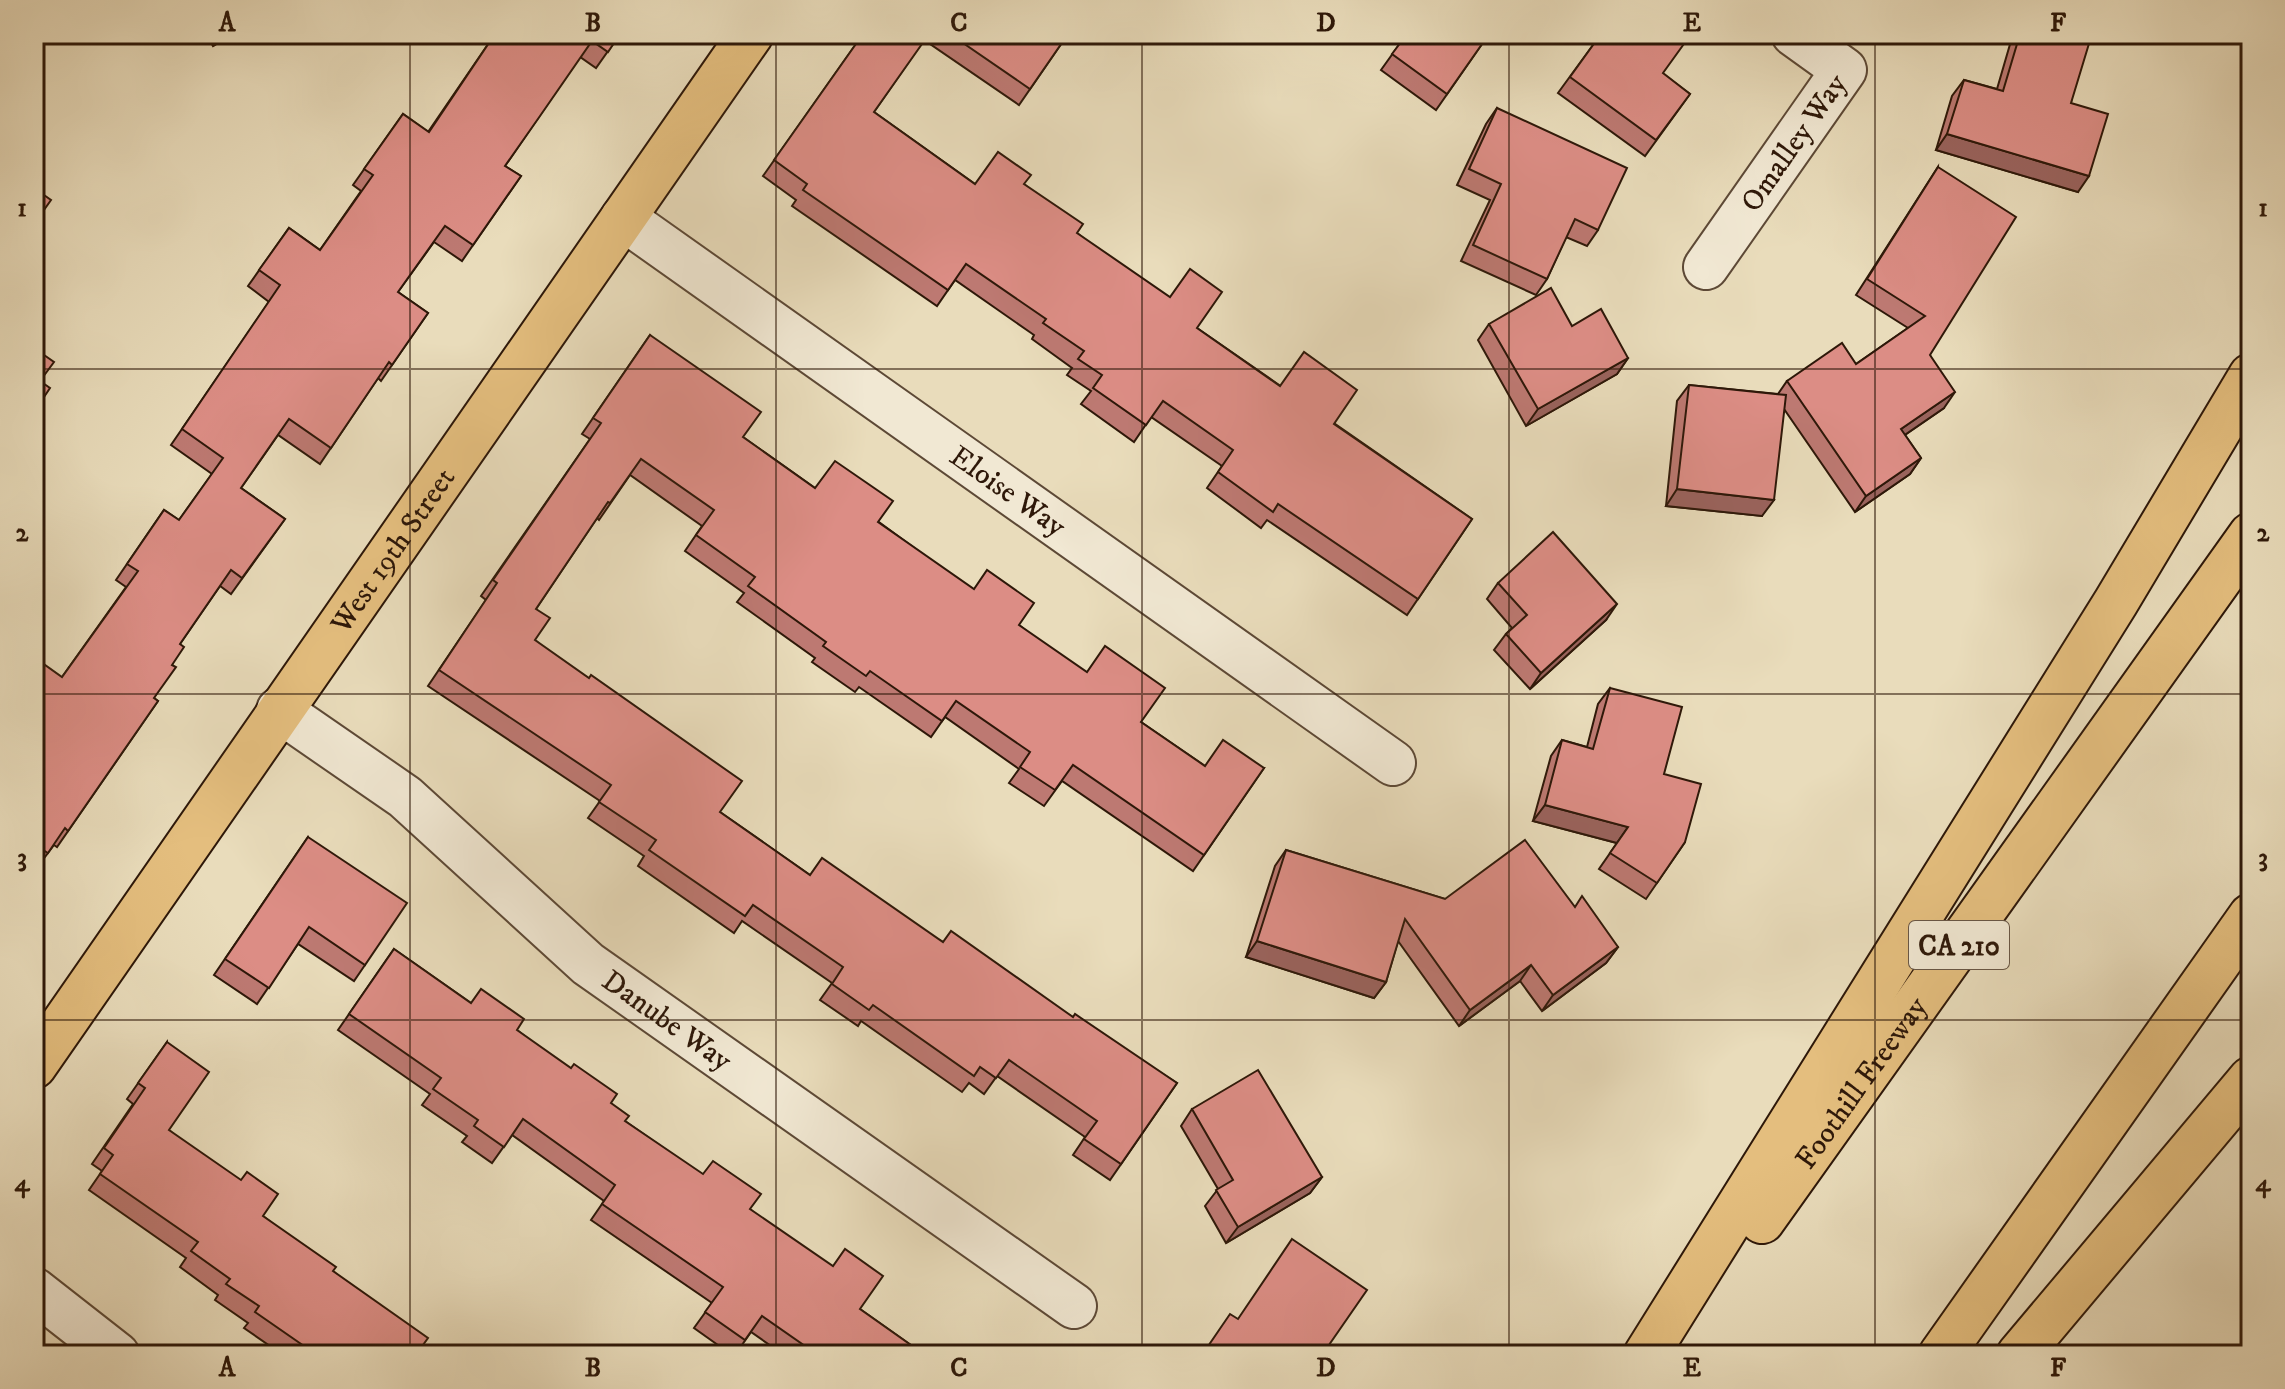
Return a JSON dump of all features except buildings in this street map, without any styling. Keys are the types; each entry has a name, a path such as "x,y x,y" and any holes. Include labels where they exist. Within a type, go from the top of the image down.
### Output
{"main road":[{"name":"West 19th Street","path":"34,1066 751,34"},
{"path":"1646,1355 2108,616 2251,376"},
{"name":"Foothill Freeway","path":"1666,1355 2251,535"},
{"path":"1941,1355 2251,916"},
{"path":"2019,1355 2251,1079"}],"street":[{"name":"Omalley Way","path":"1706,267 1844,70 1794,34"},
{"name":"Eloise Way","path":"623,218 1393,763"},
{"name":"Danube Way","path":"279,710 405,797 588,964 1074,1306"},
{"path":"34,1290 117,1355"}]}
